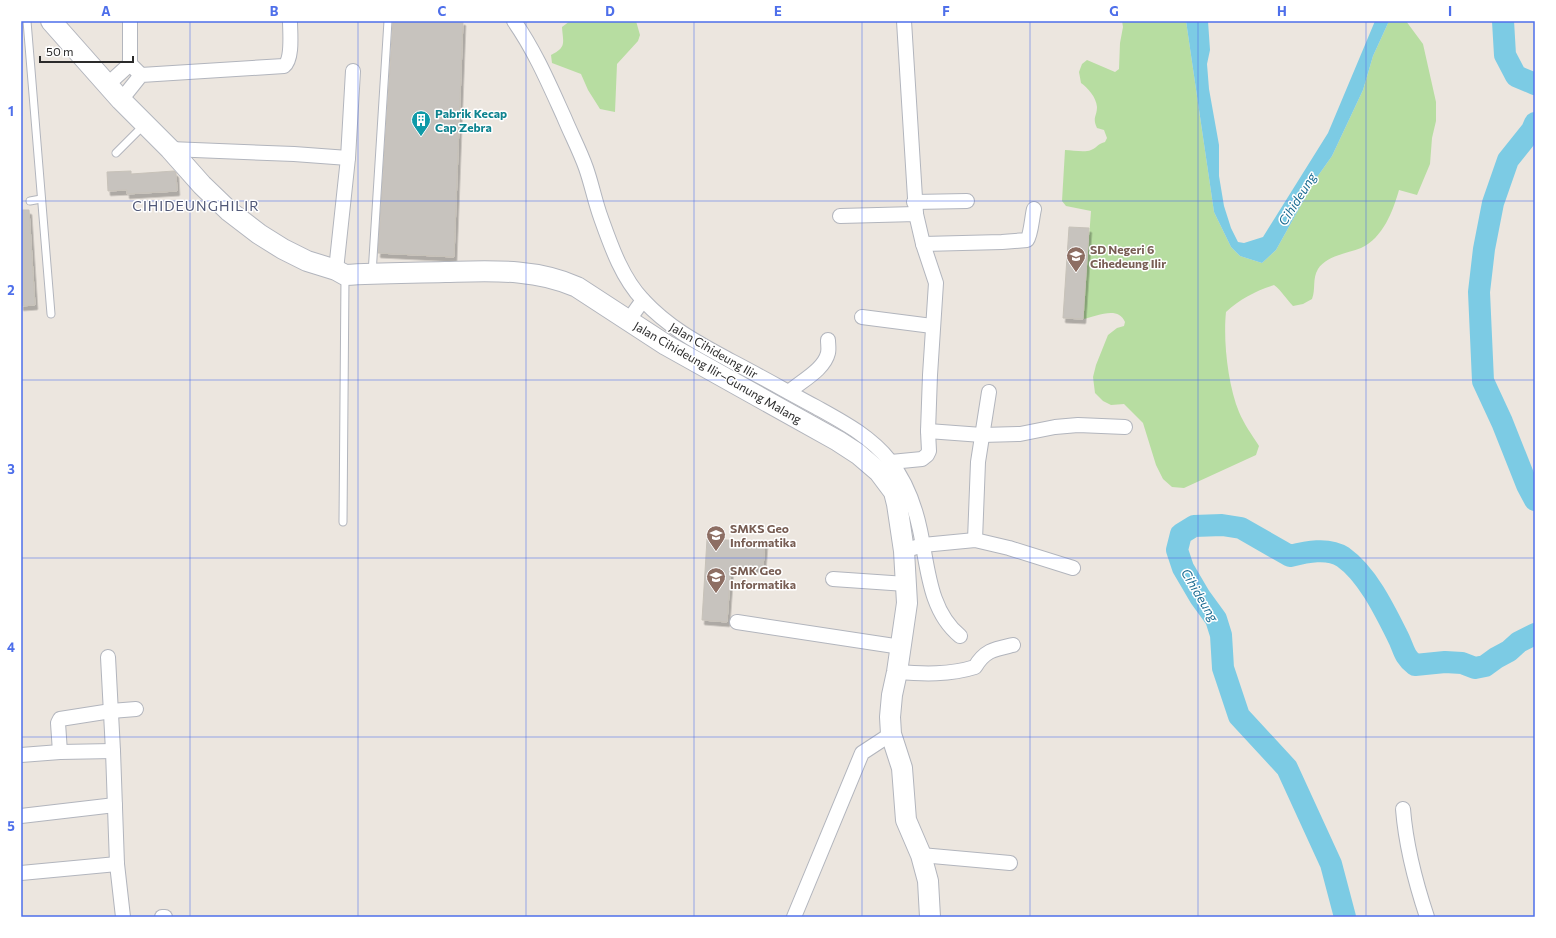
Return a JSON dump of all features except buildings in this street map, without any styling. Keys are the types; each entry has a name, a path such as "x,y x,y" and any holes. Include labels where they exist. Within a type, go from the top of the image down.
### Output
{"main road":[{"name":"Jalan Cihideung Ilir–Gunung Malang","path":"51,21 107,85 170,149 202,185 229,211 259,234 283,249 307,261 340,272 372,274 495,271 524,272 551,277 577,288 666,345 838,441 858,454 879,472 894,492 914,548 906,584 908,603 886,737 902,768 906,820 921,855 928,881 930,917"}],"street":[{"path":"130,21 130,64 141,75"},
{"path":"121,100 141,75 284,66 288,63 289,57 290,21"},
{"name":"Jalan Cihideung Ilir","path":"514,21 527,40 540,65 583,162 601,218 628,280 643,300 666,322 682,334 857,430 871,440 891,462 902,480 912,502 916,515 914,548 942,616 952,629 960,636"},
{"path":"891,462 913,461 922,459 928,455 932,326 936,283 923,244 915,208 904,21"},
{"path":"107,85 130,64"},
{"path":"340,272 353,71"},
{"path":"170,149 348,158"},
{"path":"840,216 967,201"},
{"path":"923,244 1027,240 1030,236 1031,221 1034,209"},
{"path":"628,321 643,300"},
{"path":"862,317 932,326"},
{"path":"789,392 816,370 825,360 829,351 828,340"},
{"path":"975,540 978,462 989,392"},
{"path":"928,431 982,435 1020,434 1054,427 1078,425 1125,427"},
{"path":"914,548 975,540 1009,548 1072,568"},
{"path":"833,579 906,584"},
{"path":"737,622 901,647"},
{"path":"897,672 919,674 946,673 970,669 975,667 981,658 992,650 1013,645"},
{"path":"108,656 117,864 123,917"},
{"path":"60,752 58,723 60,719 111,711 136,709"},
{"path":"794,917 862,753 886,737"},
{"path":"21,755 60,752 113,751"},
{"path":"21,816 115,805"},
{"path":"1403,809 1405,835 1411,863 1427,917"},
{"path":"921,855 1010,863"},
{"path":"21,873 117,864"}],"lane":[{"path":"27,21 51,314"},
{"path":"372,274 388,21"},
{"path":"116,153 145,124"},
{"path":"30,201 41,199"},
{"path":"340,272 343,522"}],"green space":[{"path":"570,21 636,21 640,35 638,41 617,64 615,112 600,109 588,90 581,74 552,63 551,55 560,50 563,44 562,27"},
{"path":"1122,21 1186,21 1214,212 1231,247 1240,256 1262,263 1276,250 1315,180 1332,156 1363,90 1373,56 1389,21 1406,21 1423,44 1436,102 1436,121 1432,138 1430,164 1417,195 1399,190 1394,207 1386,223 1375,238 1361,248 1326,261 1316,273 1312,299 1303,304 1293,306 1274,285 1248,296 1226,312 1225,336 1227,363 1232,389 1241,416 1259,446 1256,455 1184,488 1172,487 1163,479 1156,465 1143,423 1124,404 1111,405 1103,401 1095,393 1093,377 1096,365 1108,335 1117,328 1124,326 1125,322 1122,317 1112,313 1106,313 1083,319 1091,211 1066,206 1062,201 1065,150 1088,151 1105,142 1107,138 1104,130 1097,128 1095,119 1097,110 1096,103 1091,93 1081,83 1079,72 1082,64 1087,60 1115,72 1119,69 1120,43 1123,27"}],"water":[{"path":"1186,21 1208,21 1210,50 1207,64 1209,89 1219,145 1219,176 1224,206 1231,228 1238,242 1244,243 1263,237 1328,133 1375,21 1389,21 1373,56 1363,90 1332,156 1315,180 1276,250 1262,263 1240,256 1231,247 1214,212"}],"waterway":[{"name":"Cihideung","path":"1503,21 1505,55 1516,76 1535,84"},
{"name":"Cihideung","path":"1535,123 1532,130 1508,160 1493,203 1484,249 1479,292 1483,381 1502,422 1527,485 1535,500"},
{"name":"Cihideung","path":"1345,917 1331,864 1287,768 1239,716 1223,668 1221,635 1216,619 1200,597 1183,568 1177,550 1181,534 1194,526 1222,525 1241,528 1290,556 1324,551 1343,557 1352,564 1367,582 1381,603 1406,655 1415,665 1445,662 1462,663 1475,668 1485,666 1509,651 1519,642 1535,634"}],"place":[{"name":"Pabrik Kecap Cap Zebra","path":"421,137"},
{"name":"SD Negeri 6 Cihedeung Ilir","path":"1076,273"},
{"name":"SMKS Geo Informatika","path":"716,552"},
{"name":"SMK Geo Informatika","path":"716,594"}],"district":[{"name":"CIHIDEUNGHILIR","path":"196,205"}]}
